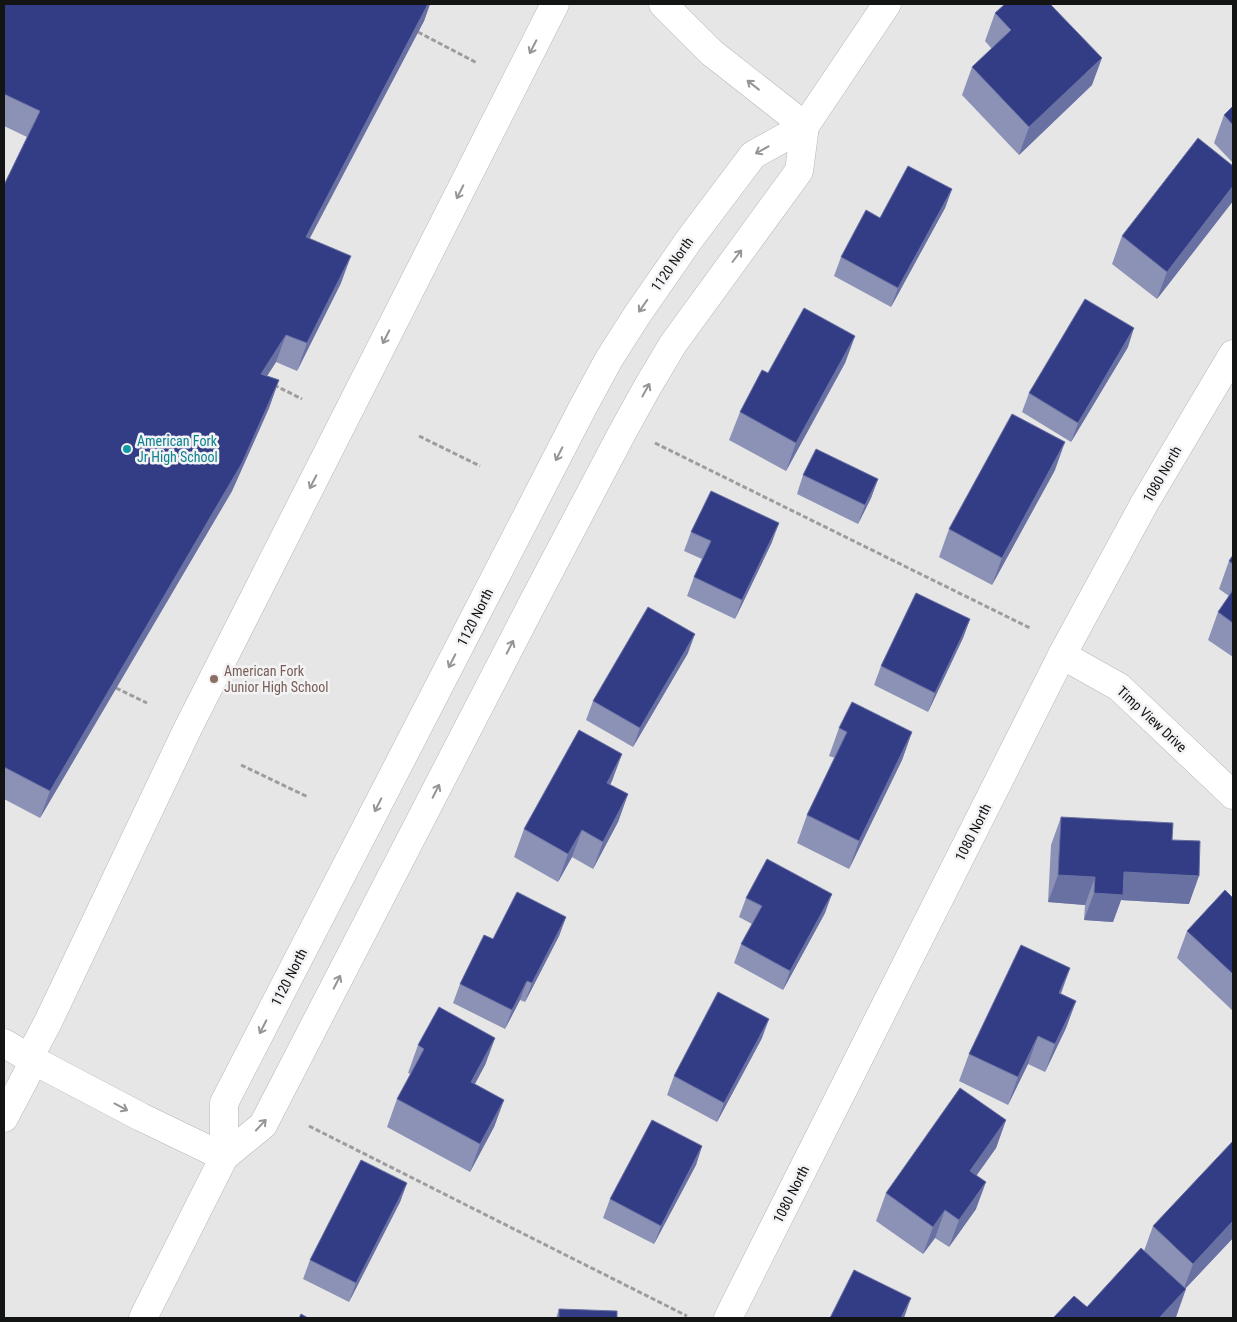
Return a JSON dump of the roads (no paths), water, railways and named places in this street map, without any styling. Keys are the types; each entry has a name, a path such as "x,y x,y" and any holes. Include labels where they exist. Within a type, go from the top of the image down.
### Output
{"street":[{"path":"4,1118 187,730 555,4"},
{"path":"664,4 712,53 805,126"},
{"name":"1120 North","path":"142,1318 224,1157 264,1125 576,519 648,386 673,344 798,171 805,126 887,4"},
{"name":"1120 North","path":"224,1157 224,1103 609,358 689,240 753,155 805,126"},
{"name":"1080 North","path":"728,1318 1062,655 1144,504 1233,354"},
{"name":"Timp View Drive","path":"1062,655 1119,687 1233,795"},
{"path":"4,1043 31,1060 141,1117 224,1157"}],"place":[{"name":"American Fork Jr High School","path":"127,449"},
{"name":"American Fork Junior High School","path":"214,679"}]}
